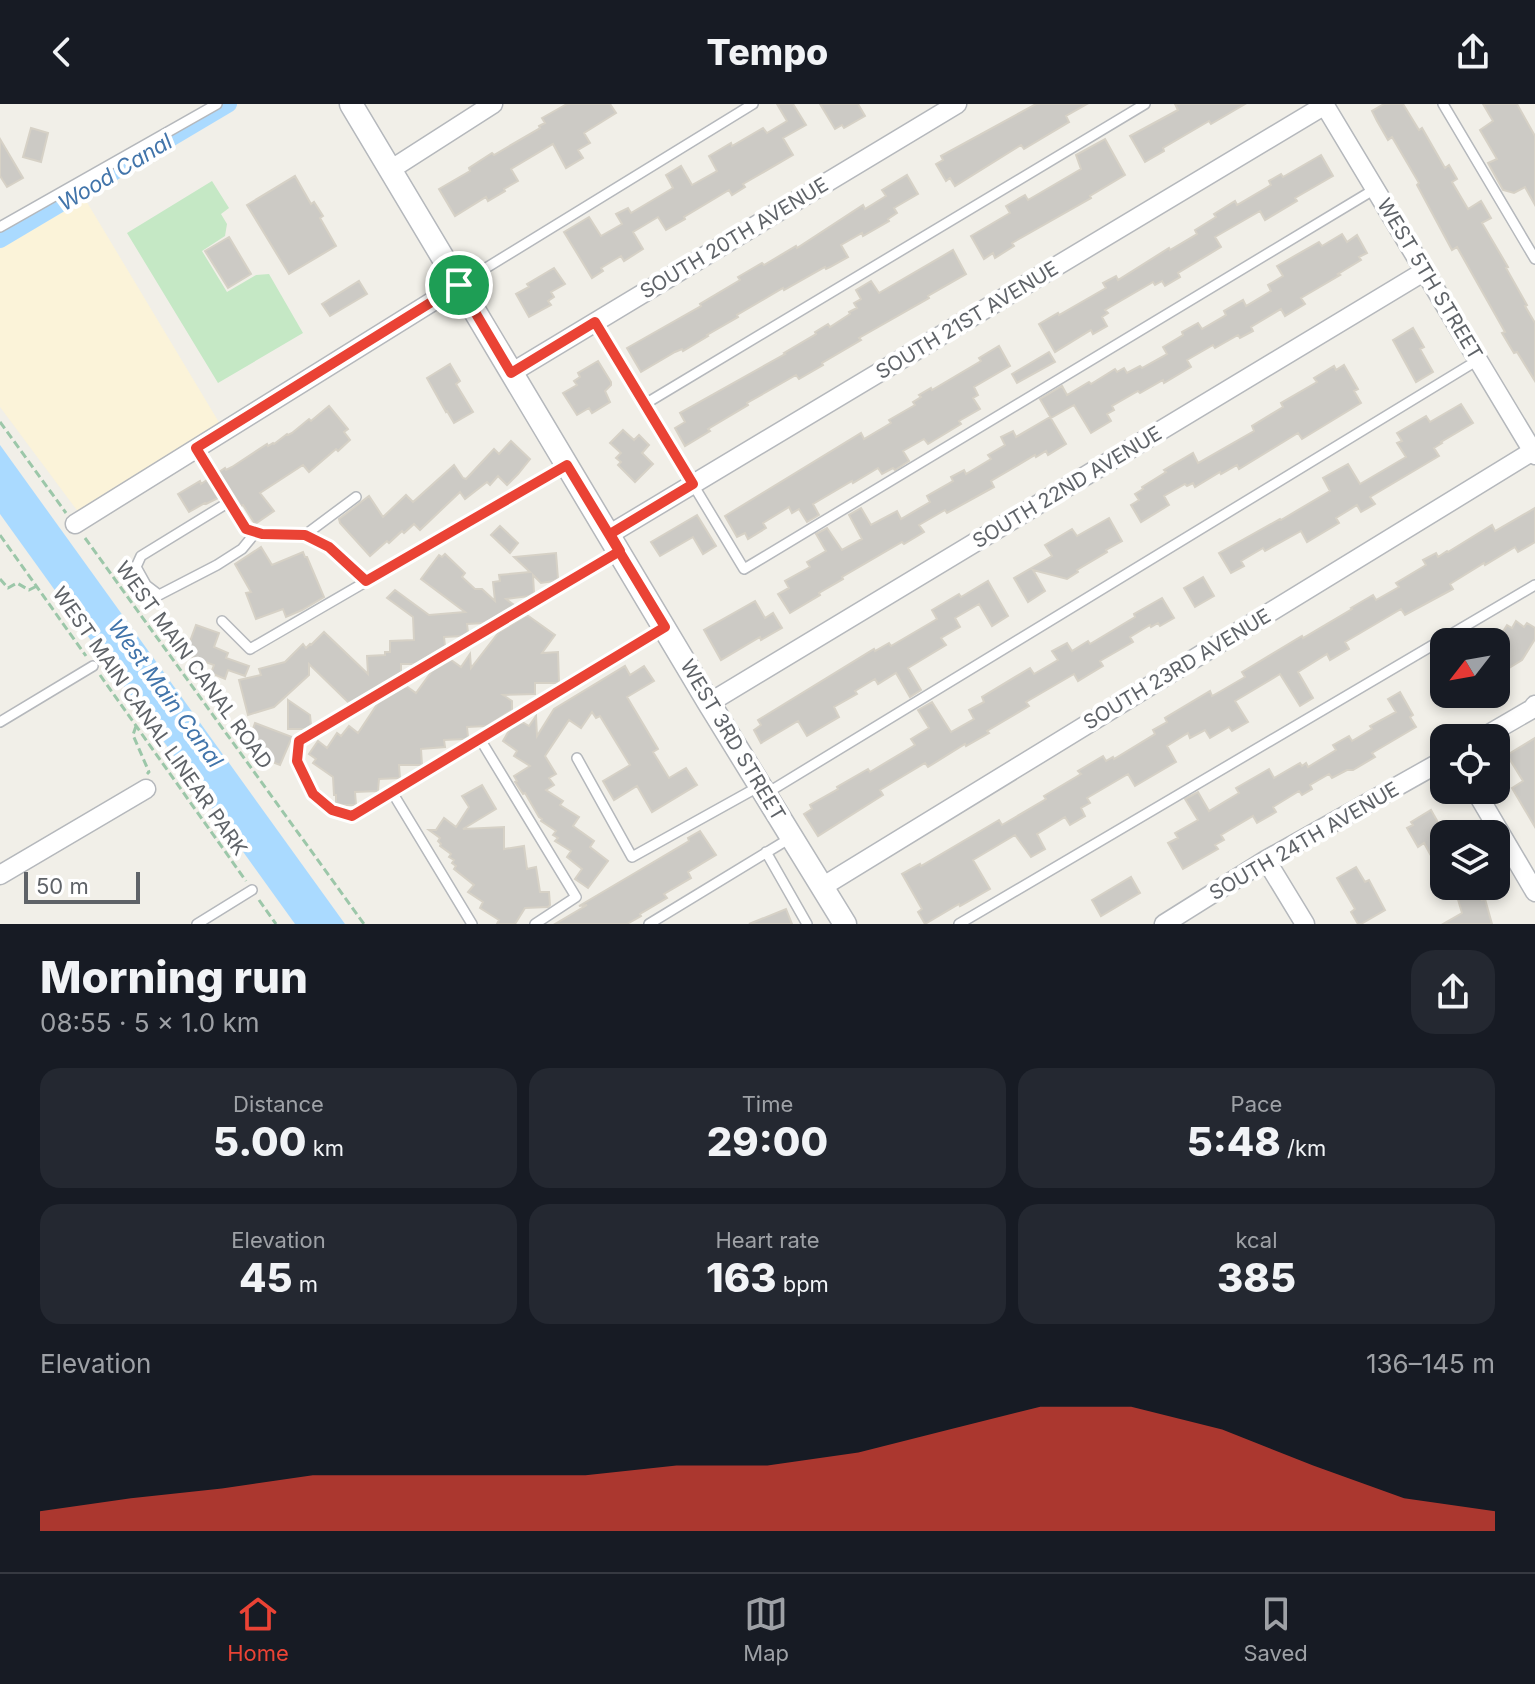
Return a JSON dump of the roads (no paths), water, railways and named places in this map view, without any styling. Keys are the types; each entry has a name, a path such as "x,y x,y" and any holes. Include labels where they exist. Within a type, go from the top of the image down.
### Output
{"street":[{"name":"WEST 3RD STREET","path":"351,104 709,703 845,924"},
{"path":"390,170 493,104"},
{"name":"SOUTH 20TH AVENUE","path":"511,373 957,104"},
{"name":"WEST 5TH STREET","path":"1325,104 1534,453"},
{"name":"SOUTH 21ST AVENUE","path":"615,543 693,484 1325,104"},
{"name":"SOUTH 22ND AVENUE","path":"709,703 1425,271"},
{"path":"75,524 459,285"},
{"name":"SOUTH 23RD AVENUE","path":"822,887 1534,453"},
{"path":"1506,724 1535,705"},
{"name":"SOUTH 24TH AVENUE","path":"1164,924 1266,860 1430,768"},
{"path":"0,875 144,784"},
{"path":"1483,804 1535,892"},
{"path":"1266,860 1305,924"}],"lane":[{"path":"0,227 217,104"},
{"path":"459,285 753,104"},
{"path":"645,404 1145,104"},
{"path":"1443,104 1535,259"},
{"path":"595,322 744,569 1375,189"},
{"path":"577,758 632,857 763,789 1478,360"},
{"path":"196,448 246,529 262,534 305,535 329,547 366,581"},
{"path":"222,621 250,649 567,465"},
{"path":"305,535 356,497"},
{"path":"229,502 141,556 136,567 146,585 159,595 242,549 256,532"},
{"path":"615,543 299,741 297,761 313,794 332,810 352,816 665,627"},
{"path":"959,924 1535,585"},
{"path":"0,722 93,666"},
{"path":"480,739 576,897 535,924"},
{"path":"392,792 472,924"},
{"path":"649,924 792,837"},
{"path":"766,852 807,924"},
{"path":"197,924 252,890"}],"water":[{"name":"West Main Canal","path":"0,445 345,924 295,924 0,514"}],"waterway":[{"name":"Wood Canal","path":"0,240 229,104"}]}
